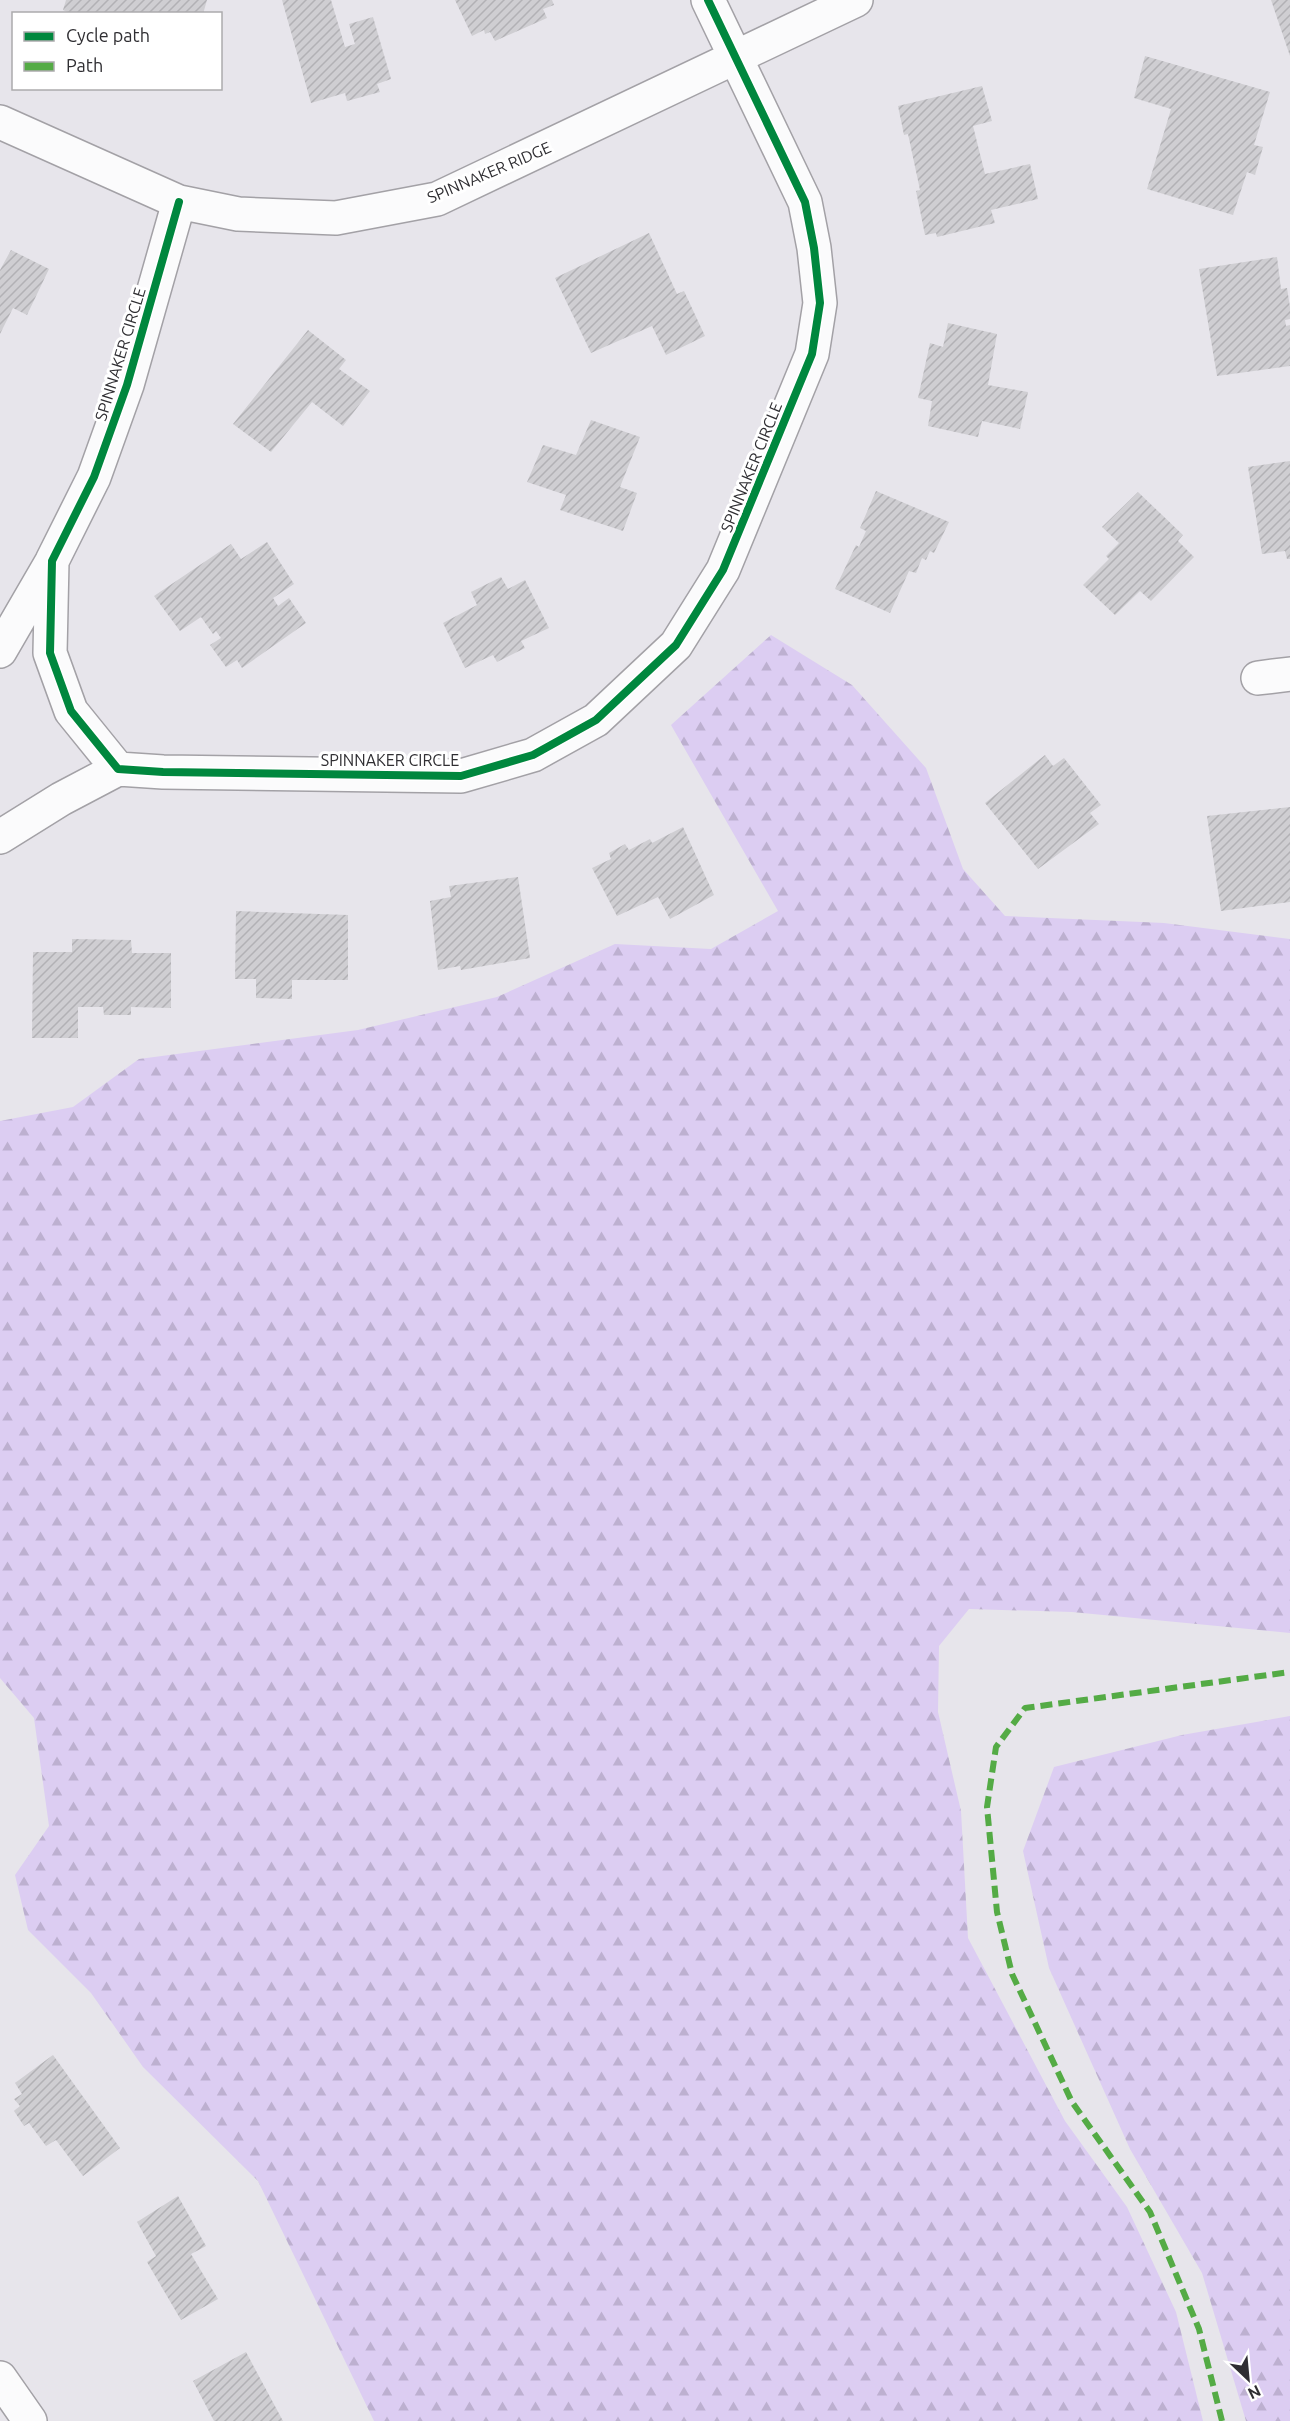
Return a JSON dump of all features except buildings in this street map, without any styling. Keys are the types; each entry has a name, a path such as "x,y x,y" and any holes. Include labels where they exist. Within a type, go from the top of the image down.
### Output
{"street":[{"name":"SPINNAKER CIRCLE","path":"179,202 127,386 94,477 52,561 50,653 71,711 118,769 163,772 461,776 533,755 596,720 676,645 723,570 812,354 820,303 814,248 805,202 708,0"},
{"name":"SPINNAKER RIDGE","path":"0,122 179,202 238,214 336,218 437,199 856,0"},
{"path":"0,651 52,561"},
{"path":"1258,678 1290,674"},
{"path":"0,837 61,799 118,769"},
{"path":"0,2378 30,2421"}],"green space":[{"path":"771,635 852,685 926,768 963,869 1005,916 1164,923 1290,939 1290,1633 1072,1612 969,1609 939,1646 938,1712 961,1811 968,1938 1065,2121 1127,2207 1176,2312 1203,2421 374,2421 258,2181 143,2067 91,1993 28,1930 15,1875 49,1826 34,1718 0,1678 0,1121 73,1107 139,1059 358,1030 497,997 615,944 711,949 778,911 671,725"},
{"path":"1290,1716 1290,2421 1246,2421 1202,2273 1130,2149 1049,1968 1023,1851 1054,1767 1182,1735"}],"marked path":[{"path":"1222,2421 1199,2329 1150,2212 1072,2102 1012,1974 997,1912 987,1807 996,1747 1025,1708 1290,1672"}],"cycle path":[{"path":"179,202 127,385 94,477 52,561 50,653 71,711 118,769 163,772 461,776 533,755 596,720 676,645 723,570 812,354 820,303 814,248 805,202 708,0"}]}
